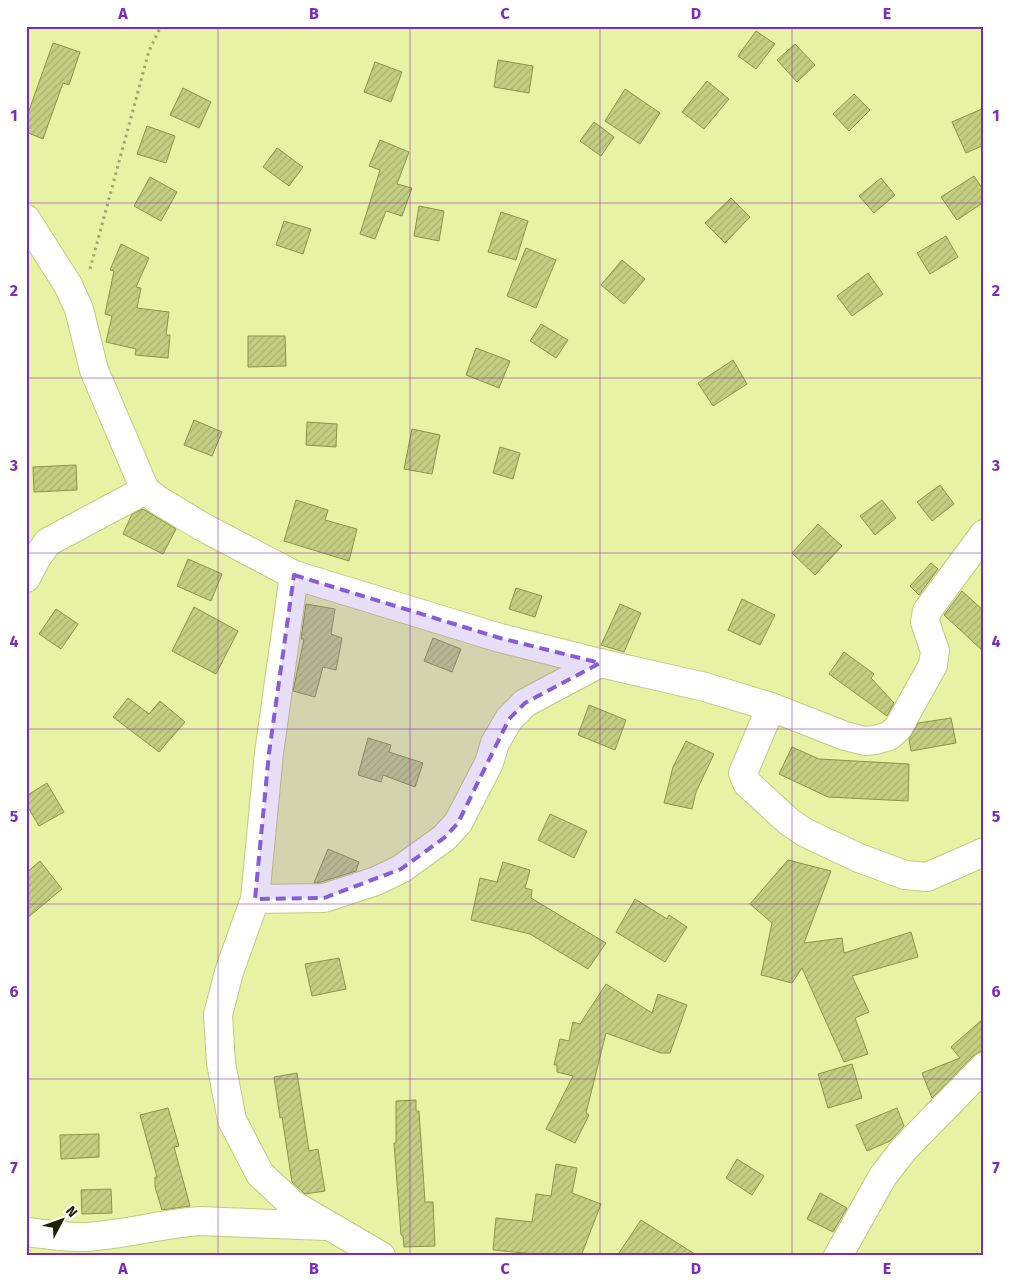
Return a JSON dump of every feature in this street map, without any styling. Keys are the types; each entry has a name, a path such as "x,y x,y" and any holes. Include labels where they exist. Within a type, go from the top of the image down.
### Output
{"street":[{"path":"26,219 68,285 79,309 94,370 145,490 201,526 294,574 500,638 705,687 771,707 845,736 865,741 889,736 898,728 933,665 935,651 925,622 927,611 984,534"},
{"path":"26,578 37,557 48,542 145,490"},
{"path":"294,574 269,754 255,899 229,972 218,1016 221,1063 232,1120 260,1174 292,1204 381,1256"},
{"path":"255,899 324,898 376,881 402,869 444,838 458,823 489,763 495,743 509,719 525,703 600,663"},
{"path":"771,707 743,773 747,783 788,821 804,832 859,858 905,875 927,877 984,852"},
{"path":"838,1256 883,1176 904,1149 984,1068"},
{"path":"26,1232 82,1237 108,1235 199,1221 328,1226"}],"path":[{"path":"79,309 149,51 161,26"}],"highlighted area":[{"path":"294,575 500,638 600,663 525,703 509,719 458,823 444,838 401,869 324,898 255,899 269,753"}],"building":[{"path":"756,31 775,44 756,69 738,56"},
{"path":"53,43 80,52 69,85 63,83 43,139 26,132 26,119"},
{"path":"795,44 815,65 797,82 777,60"},
{"path":"498,60 533,66 529,93 494,87"},
{"path":"375,62 402,72 391,102 364,92"},
{"path":"707,81 729,99 704,129 682,112"},
{"path":"183,88 211,102 199,128 170,115"},
{"path":"625,89 660,113 640,144 605,121"},
{"path":"854,94 870,110 849,131 833,114"},
{"path":"984,108 984,145 966,153 952,122"},
{"path":"594,122 614,137 601,156 580,141"},
{"path":"147,126 175,136 166,163 137,154"},
{"path":"380,140 409,152 397,184 412,188 402,216 386,211 375,239 360,234 380,170 369,166"},
{"path":"277,148 303,167 289,186 263,167"},
{"path":"974,176 984,191 984,202 957,220 941,197"},
{"path":"150,177 177,192 161,221 134,206"},
{"path":"881,178 895,195 874,213 859,196"},
{"path":"731,198 750,217 725,243 705,223"},
{"path":"419,206 444,211 439,241 414,236"},
{"path":"501,212 528,221 516,260 488,252"},
{"path":"284,221 311,229 303,254 276,245"},
{"path":"946,236 958,257 930,274 917,253"},
{"path":"121,244 149,258 136,287 141,288 137,308 169,312 166,335 170,335 168,358 135,355 136,349 106,342 112,316 105,314 114,271 110,270"},
{"path":"526,248 556,260 536,308 507,296"},
{"path":"622,260 645,279 624,304 601,285"},
{"path":"868,273 883,294 852,316 837,296"},
{"path":"541,324 568,340 556,358 530,341"},
{"path":"248,336 285,336 286,366 248,367"},
{"path":"476,348 510,361 499,388 466,375"},
{"path":"733,360 747,384 713,406 698,383"},
{"path":"194,420 222,432 212,456 184,445"},
{"path":"307,422 337,424 336,447 306,445"},
{"path":"412,429 440,435 432,474 404,469"},
{"path":"500,447 520,453 513,479 493,473"},
{"path":"76,465 77,490 34,492 33,467"},
{"path":"940,485 954,504 932,521 917,502"},
{"path":"296,500 328,510 325,520 357,529 349,561 284,541"},
{"path":"882,500 896,518 875,535 860,516"},
{"path":"143,509 176,529 163,554 123,534 132,514"},
{"path":"818,524 842,546 815,575 792,553"},
{"path":"188,559 222,574 211,601 177,586"},
{"path":"931,563 938,569 919,595 910,586"},
{"path":"516,588 542,596 535,617 509,609"},
{"path":"962,591 984,611 984,652 944,615"},
{"path":"742,599 775,615 760,645 728,630"},
{"path":"306,604 335,609 331,634 342,638 336,670 323,667 315,697 293,691 304,639 301,639"},
{"path":"620,604 641,613 624,652 601,645"},
{"path":"194,607 238,631 216,674 172,651"},
{"path":"56,609 78,624 61,649 39,634"},
{"path":"433,638 461,649 452,672 424,661"},
{"path":"844,652 874,674 871,678 894,703 887,716 829,674"},
{"path":"128,698 149,714 160,701 185,722 159,752 113,717"},
{"path":"589,705 626,720 615,750 578,735"},
{"path":"951,718 956,743 911,751 909,739 918,723"},
{"path":"368,738 391,745 389,752 423,763 415,787 383,775 381,782 358,775"},
{"path":"686,741 714,754 696,792 692,809 664,803 673,767"},
{"path":"792,747 819,759 909,764 908,801 828,797 779,774"},
{"path":"47,783 64,812 39,826 26,804 26,796"},
{"path":"550,814 587,831 574,858 538,840"},
{"path":"328,849 359,862 356,871 314,883"},
{"path":"788,860 831,871 804,943 842,938 844,953 911,932 918,957 852,976 869,1012 855,1018 868,1054 844,1062 802,968 792,983 761,975 772,923 750,904"},
{"path":"40,861 62,889 26,919 26,873"},
{"path":"503,862 530,870 525,888 532,890 531,898 606,943 588,969 530,934 471,920 480,878 497,882"},
{"path":"635,899 667,919 669,915 687,927 665,962 616,932"},
{"path":"339,958 346,989 312,996 305,964"},
{"path":"606,984 652,1013 658,994 687,1005 670,1053 661,1053 606,1033 586,1113 589,1115 575,1143 546,1129 573,1076 557,1072 557,1065 554,1065 560,1039 569,1041 573,1022 580,1024"},
{"path":"984,1018 984,1052 979,1052 973,1056 932,1098 922,1073 960,1058 951,1047"},
{"path":"852,1064 862,1098 828,1108 818,1074"},
{"path":"297,1073 309,1151 318,1149 325,1191 305,1194 292,1182 274,1077"},
{"path":"416,1100 416,1111 419,1111 425,1202 433,1202 435,1246 404,1247 403,1236 401,1235 394,1143 396,1143 396,1101"},
{"path":"168,1108 179,1146 174,1147 190,1206 162,1210 155,1187 155,1177 157,1177 140,1115"},
{"path":"897,1108 904,1126 890,1141 867,1151 856,1125"},
{"path":"99,1134 99,1157 61,1159 60,1135"},
{"path":"737,1159 764,1176 752,1195 726,1178"},
{"path":"556,1164 577,1168 572,1193 601,1204 581,1256 555,1256 493,1250 496,1218 532,1222 536,1194 551,1196"},
{"path":"111,1189 112,1213 82,1214 81,1190"},
{"path":"820,1193 847,1208 833,1232 807,1219"},
{"path":"641,1220 698,1256 617,1256"}]}
